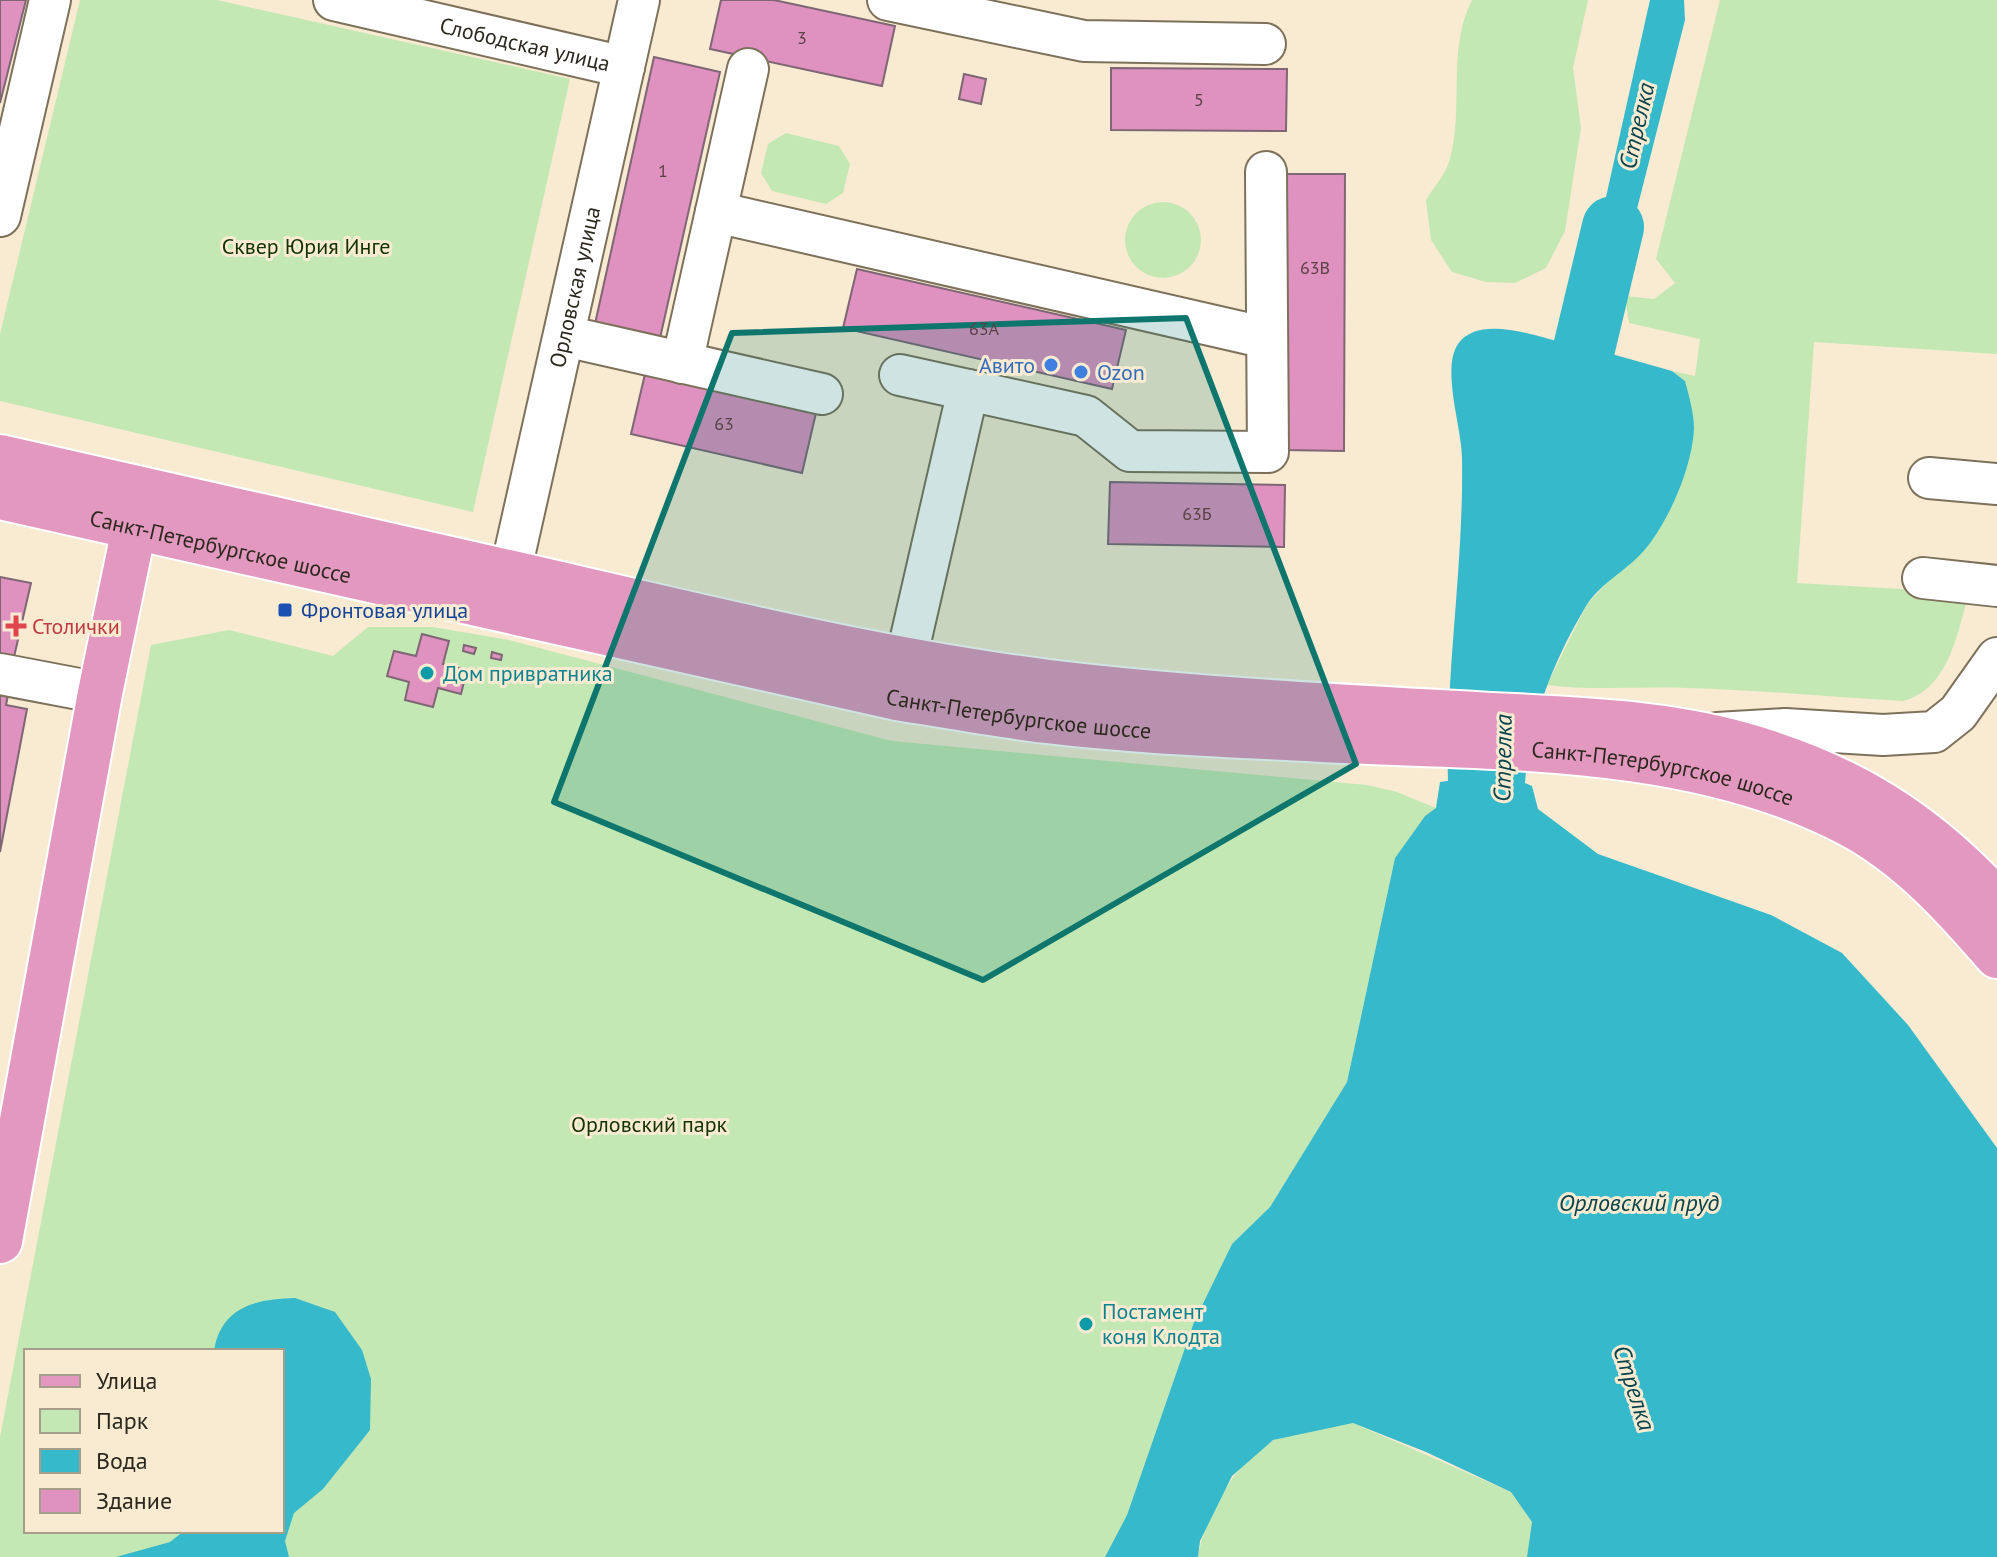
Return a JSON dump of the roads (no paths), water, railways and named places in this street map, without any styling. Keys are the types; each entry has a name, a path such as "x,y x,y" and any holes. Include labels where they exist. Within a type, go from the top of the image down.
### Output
{"main road":[{"name":"Санкт-Петербургское шоссе","path":"0,457 138,509"},
{"name":"Санкт-Петербургское шоссе","path":"0,497 138,509 506,591 754,630 902,680 1156,693 1416,728 1582,738 1701,734 1785,757 1847,782 1906,817 1949,853 1997,901"},
{"path":"0,1241 100,693 138,509"},
{"name":"Санкт-Петербургское шоссе","path":"1582,738 1675,767 1744,782 1849,824 1890,849 1926,880 1997,956"}],"street":[{"path":"0,216 50,0"},
{"name":"Слободская улица","path":"334,0 624,67"},
{"name":"Орловская улица","path":"506,591 639,0"},
{"path":"888,0 1084,41 1265,44"},
{"path":"682,363 748,69"},
{"path":"900,375 1086,416 1130,451 1268,452 1266,172"},
{"path":"716,212 1267,338"},
{"path":"565,336 822,394"},
{"path":"902,680 968,390"},
{"path":"1929,478 1997,484"},
{"path":"1923,578 1997,586"},
{"path":"1701,734 1785,729 1883,735 1934,732 1958,713 1997,658"},
{"path":"0,674 100,693"}],"water":[{"path":"1650,0 1684,0 1685,20 1610,315 1581,309"},
{"name":"Орловский пруд","path":"1574,320 1605,326 1601,351 1672,371 1685,381 1694,429 1684,475 1664,522 1640,555 1592,597 1564,648 1538,714 1525,783 1532,786 1538,809 1598,854 1771,915 1842,953 1908,1025 1997,1148 1997,1557 1527,1557 1532,1522 1511,1492 1426,1452 1353,1423 1273,1440 1232,1476 1200,1541 1198,1557 1105,1557 1127,1515 1194,1322 1232,1244 1270,1207 1347,1082 1395,858 1425,816 1436,808 1440,782 1448,781 1449,700 1462,498 1461,446 1451,368 1453,355 1458,344 1468,335 1481,330 1511,330 1568,344"},
{"path":"295,1298 335,1312 362,1350 371,1379 370,1430 323,1489 294,1513 285,1541 289,1557 116,1557 170,1542 181,1533 284,1533 284,1349 215,1349 224,1324 233,1315 267,1300"}],"waterway":[{"name":"Стрелка","path":"1571,403 1613,227"}],"place":[{"name":"Авито","path":"1051,365"},
{"name":"Ozon","path":"1081,372"},
{"name":"Фронтовая улица","path":"285,610"},
{"name":"Столички","path":"16,626"},
{"name":"Дом привратника","path":"427,673"},
{"name":"Постамент коня Клодта","path":"1086,1324"}],"park label":[{"name":"Сквер Юрия Инге","path":"306,246"},
{"name":"Орловский парк","path":"649,1124"}]}
